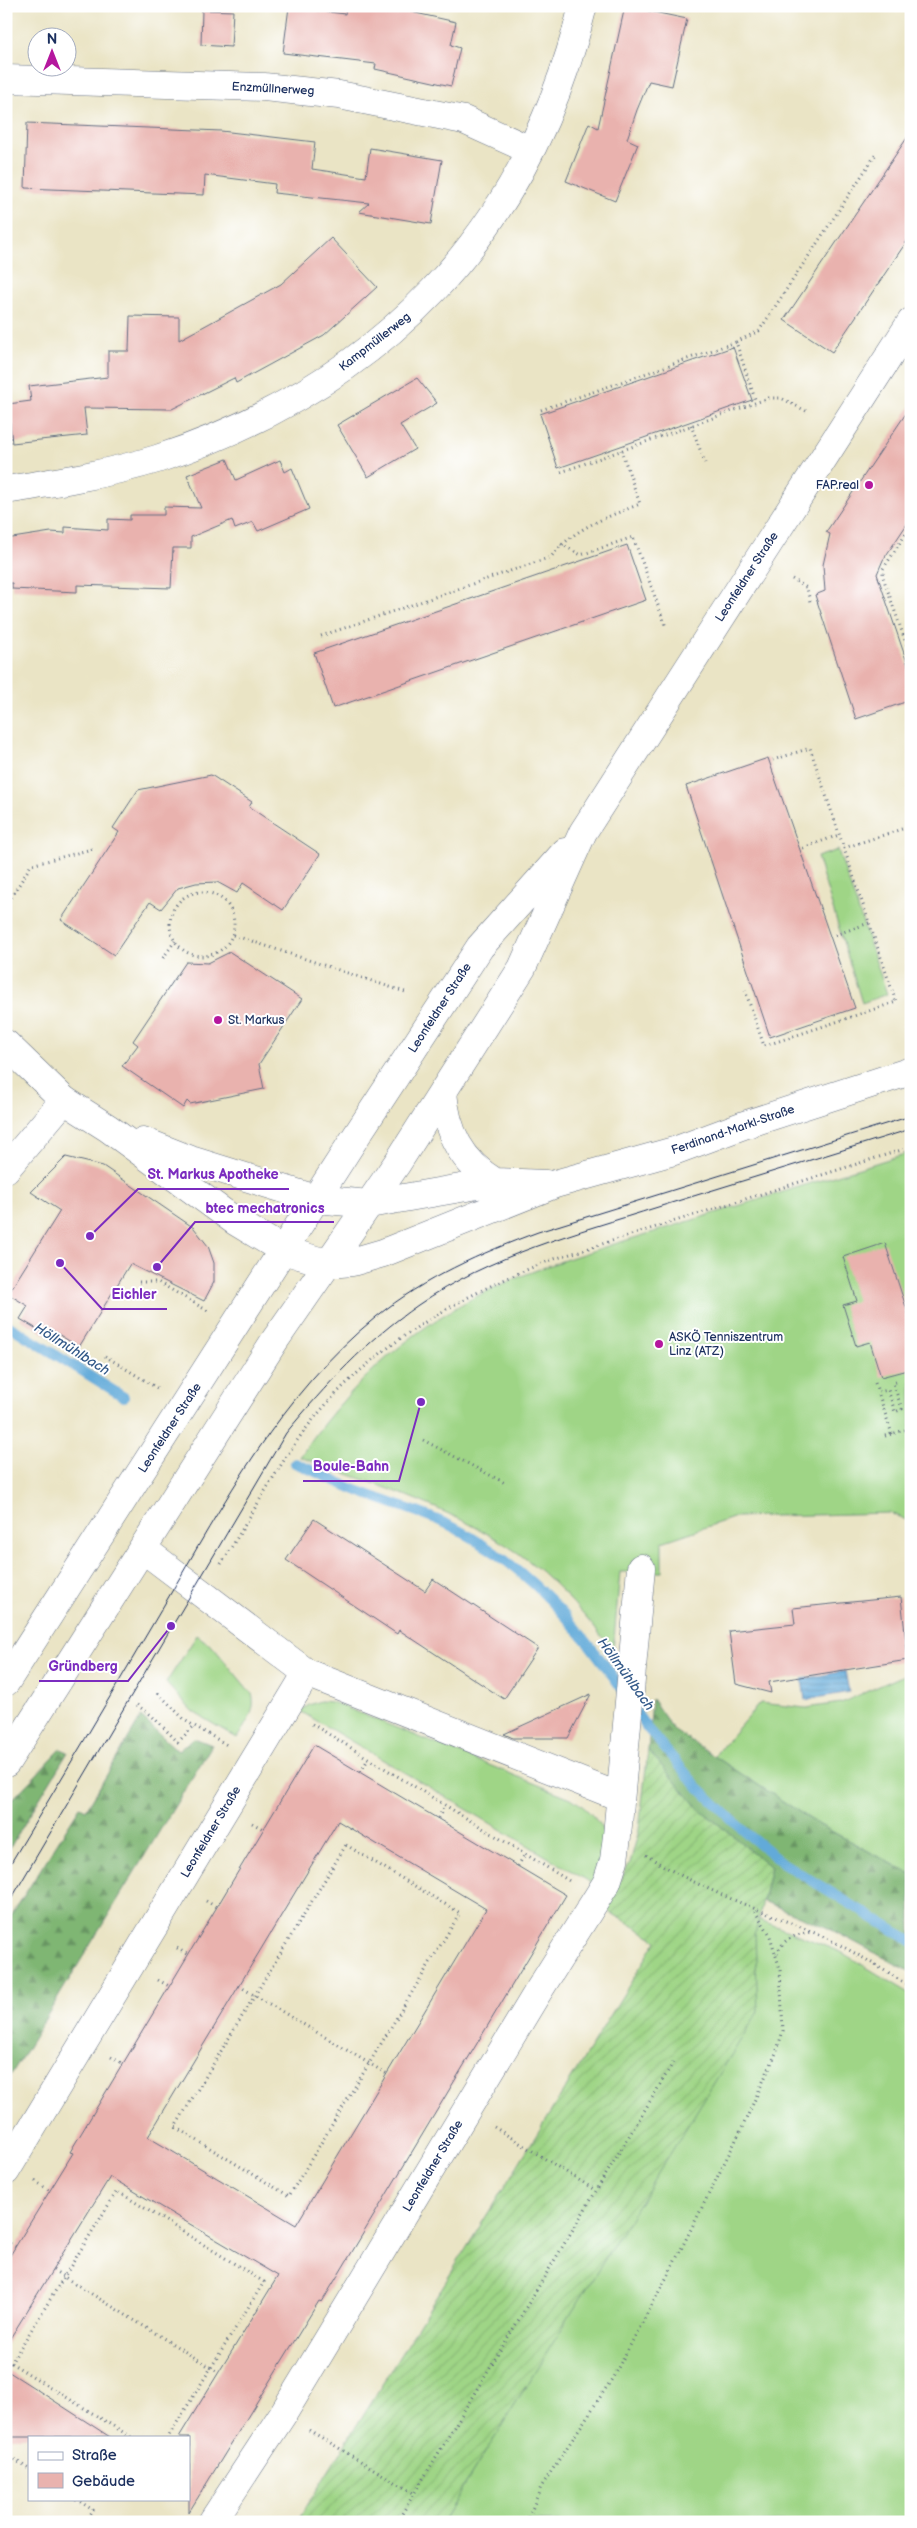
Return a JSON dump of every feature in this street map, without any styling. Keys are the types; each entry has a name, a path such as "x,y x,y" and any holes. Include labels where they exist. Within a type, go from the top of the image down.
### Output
{"street":[{"name":"Kampmüllerweg","path":"6,490 108,472 155,459 221,434 311,390 380,342 414,312 450,274 501,203 530,150 556,95 573,47 583,6"},
{"name":"Enzmüllnerweg","path":"6,79 264,87 339,95 464,120 530,150"},
{"name":"Leonfeldner Straße","path":"6,1763 275,1340 368,1204 522,968 583,832 911,322"},
{"name":"Leonfeldner Straße","path":"6,1682 480,947 583,832"},
{"path":"6,1044 64,1100 108,1128 235,1221 283,1250 328,1264"},
{"name":"Ferdinand-Markl-Straße","path":"328,1264 352,1262 382,1253 555,1184 674,1151 744,1124 911,1071"},
{"path":"442,1092 445,1115 451,1135 472,1165 495,1182"},
{"path":"6,1168 64,1100"},
{"path":"108,1128 191,1160 316,1199 368,1204"},
{"name":"Ferdinand-Markl-Straße","path":"368,1204 495,1182 555,1184"},
{"path":"143,1549 307,1673 620,1797"},
{"name":"Leonfeldner Straße","path":"212,2522 283,2414 536,1995 607,1882 614,1860 617,1836 641,1568"},
{"name":"Leonfeldner Straße","path":"6,2172 307,1673"}],"path":[{"path":"541,410 736,342 758,331 876,154"},
{"path":"736,342 756,402"},
{"path":"561,472 756,402 781,398 808,412"},
{"path":"691,425 705,463"},
{"path":"321,636 550,557 561,544 587,526 640,504 621,450"},
{"path":"911,526 883,568 883,577 908,650 911,649"},
{"path":"561,544 581,555 633,537 666,627"},
{"path":"792,579 807,588 810,602"},
{"path":"745,990 764,1046 896,1002 810,748 773,760"},
{"path":"844,848 911,826"},
{"path":"804,848 839,835"},
{"path":"6,906 31,865 92,849"},
{"path":"205,892 219,897 229,906 234,922 233,935 228,944 218,952 204,956 186,952 174,941 170,927 171,916 178,903 190,895 205,892"},
{"path":"835,935 869,923"},
{"path":"233,935 408,993"},
{"path":"163,958 174,941"},
{"path":"221,1564 292,1448 315,1418 346,1384 391,1345 427,1319 504,1278 551,1260 911,1147"},
{"path":"139,1282 158,1282 212,1312"},
{"path":"105,1356 164,1392"},
{"path":"878,1392 888,1390 895,1412 902,1409 893,1383 896,1382"},
{"path":"875,1383 892,1434"},
{"path":"885,1436 911,1428"},
{"path":"422,1440 507,1484"},
{"path":"158,1693 186,1721 254,1760"},
{"path":"137,1706 151,1715 178,1742 194,1726"},
{"path":"309,1722 597,1898"},
{"path":"361,1772 368,1759"},
{"path":"438,1818 445,1806"},
{"path":"617,1836 690,1881 754,1910 812,1932 854,1953 911,1987"},
{"path":"346,1845 460,1913 289,2196 175,2127 255,1995 346,1845"},
{"path":"518,1866 525,1854"},
{"path":"527,2522 541,2487 612,2379 669,2273 742,2128 784,2031 780,1969 769,1933 754,1910"},
{"path":"776,1955 779,1946 787,1939 812,1932"},
{"path":"239,1986 387,2074"},
{"path":"397,2522 673,2063"},
{"path":"467,2110 595,2190"},
{"path":"129,2436 11,2363 118,2191 264,2282 169,2436"},
{"path":"6,2241 16,2247"},
{"path":"52,2270 218,2372"},
{"path":"283,2414 415,2494"},
{"path":"6,2454 28,2468"},
{"path":"78,2500 93,2510 85,2522"}],"green space":[{"path":"838,850 887,994 862,1003 817,857"},
{"name":"ASKÖ Tenniszentrum Linz (ATZ)","path":"911,1152 911,1522 890,1513 736,1517 662,1542 662,1572 620,1572 613,1650 553,1582 530,1562 505,1545 450,1514 420,1501 300,1457 336,1409 378,1365 426,1327 451,1310 477,1296 526,1274 577,1256"},
{"path":"197,1635 213,1647 252,1694 252,1711 237,1738 193,1712 166,1683"},
{"path":"911,1672 911,1874 816,1823 714,1756 760,1703 806,1708 841,1703"},
{"path":"652,1699 673,1729 816,1823 911,1874 911,1972 826,1927 763,1901 771,1867 697,1807 648,1750"},
{"path":"320,1701 332,1702 571,1798 595,1818 605,1839 605,1856 595,1885 300,1711"},
{"path":"141,1717 178,1751 194,1738 212,1745 6,2083 6,1924 80,1807 86,1810"},
{"path":"61,1749 68,1752 6,1854 6,1806"},
{"path":"648,1750 697,1807 771,1867 755,1934 758,2012 442,2522 297,2522 657,1940 603,1908 630,1863 639,1830"},
{"path":"758,1919 841,1952 911,1994 911,2522 442,2522 578,2301 755,1934"}],"water":[{"path":"845,1671 849,1692 805,1700 802,1679"}],"building":[{"path":"346,6 412,6 411,12 456,22 451,45 460,48 451,86 375,69 376,64 283,53 289,7 345,14"},
{"path":"625,6 687,19 672,86 649,81 637,110 627,139 638,144 615,201 566,181 589,123 598,128"},
{"path":"202,10 233,11 231,47 201,45"},
{"path":"27,123 221,131 315,142 312,169 366,177 370,148 442,160 431,224 359,212 369,203 274,193 275,184 205,175 204,195 25,188"},
{"path":"911,132 911,235 832,352 784,320"},
{"path":"331,238 377,287 324,335 236,383 234,378 172,409 84,408 87,435 12,443 8,404 31,401 29,386 108,377 108,351 129,351 130,316 179,317 179,340 281,284"},
{"path":"733,347 752,400 558,468 540,414"},
{"path":"417,378 437,403 400,425 415,449 368,477 337,425"},
{"path":"911,406 911,518 883,560 877,574 911,674 911,700 856,719 815,595 825,591 823,565 830,534 826,532"},
{"path":"227,459 236,480 280,460 285,472 292,468 309,509 258,531 253,522 235,529 232,520 191,537 191,548 173,548 171,588 77,585 77,592 12,589 12,583 6,583 6,539 51,532 65,533 65,527 108,530 108,519 130,520 130,515 164,515 164,507 201,508 187,475"},
{"path":"627,545 646,600 333,708 314,653"},
{"path":"768,758 855,1008 770,1037 686,786"},
{"path":"211,775 252,802 249,807 320,854 283,910 243,883 237,893 217,882 196,883 178,888 161,909 150,902 114,955 61,920 119,832 113,828 138,790"},
{"name":"St. Markus","path":"230,952 302,999 259,1064 264,1089 190,1104 187,1101 183,1108 122,1066 138,1045 133,1041 186,962 208,963"},
{"path":"66,1157 103,1166 194,1228 208,1246 214,1263 214,1282 204,1301 130,1264 79,1347 53,1331 49,1336 20,1319 28,1306 8,1294 60,1211 31,1192"},
{"path":"885,1243 911,1322 911,1369 881,1377 870,1342 856,1346 843,1305 857,1301 843,1257"},
{"path":"314,1519 425,1591 433,1579 538,1648 504,1699 399,1630 397,1634 286,1560"},
{"path":"901,1597 908,1660 769,1682 771,1693 736,1684 729,1631 795,1624 793,1608"},
{"path":"591,1694 568,1738 513,1738 504,1734"},
{"path":"314,1745 566,1895 322,2302 319,2301 189,2512 190,2436 180,2436 278,2276 110,2177 6,2345 6,2262 73,2153 70,2152","holes":["338,1821 486,1909 296,2225 148,2137"]},
{"path":"6,2370 108,2436 28,2436 6,2437"}],"waterway":[{"name":"Höllmühlbach","path":"6,1324 124,1397"},
{"name":"Höllmühlbach","path":"295,1463 361,1492 419,1512 453,1527 504,1559 527,1578 569,1621 607,1667 624,1692"},
{"name":"Höllmühlbach","path":"634,1709 647,1728 696,1785 746,1833 783,1863 911,1941"}],"tram line":[{"path":"6,1871 209,1527 257,1451 311,1380 342,1347 376,1317 394,1303 433,1279 474,1258 538,1232 911,1116"},
{"path":"6,1908 286,1433 348,1364 381,1333 418,1305 474,1272 534,1247 596,1226 911,1129"}],"place":[{"name":"FAP.real","path":"869,485"},
{"name":"St. Markus","path":"218,1020"},
{"name":"St. Markus Apotheke","path":"90,1236"},
{"name":"Eichler","path":"60,1263"},
{"name":"btec mechatronics","path":"157,1267"},
{"name":"ASKÖ Tenniszentrum Linz (ATZ)","path":"659,1344"},
{"name":"Boule-Bahn","path":"421,1402"},
{"name":"Gründberg","path":"171,1626"}]}
